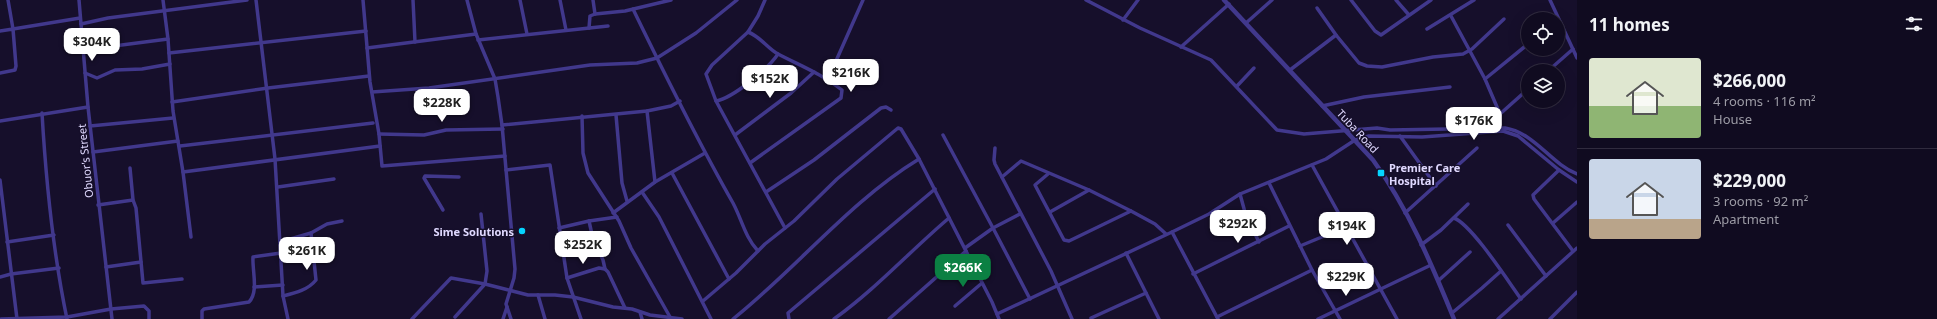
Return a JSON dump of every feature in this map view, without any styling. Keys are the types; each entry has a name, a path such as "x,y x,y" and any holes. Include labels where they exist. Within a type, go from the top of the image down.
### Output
{"street":[{"path":"0,74 15,70 16,66 13,29 8,0"},
{"name":"Obuor’s Street","path":"79,0 98,205 112,319"},
{"path":"163,0 168,39 172,102 184,172 191,237"},
{"path":"81,24 108,18 248,0"},
{"path":"256,0 268,88 278,187 283,296 288,319"},
{"path":"364,0 369,76 379,134 382,166 505,156"},
{"path":"413,0 415,42"},
{"path":"467,0 478,40 495,80 502,127 514,269 514,278 509,290 507,308 503,319"},
{"path":"520,0 526,34"},
{"path":"560,0 566,30"},
{"path":"593,0 595,14"},
{"path":"588,28 590,16 595,14 633,9 671,0"},
{"path":"372,92 429,88 590,66 637,63 657,58 696,33 737,0"},
{"path":"765,0 758,16 748,32 712,65 706,74 716,101 785,228"},
{"path":"828,79 863,0"},
{"path":"1086,0 1123,20 1211,60 1277,130 1304,134 1347,132 1378,128 1390,130 1506,128 1522,133 1560,165 1577,174"},
{"path":"1123,20 1138,0"},
{"name":"Tuba Road","path":"1224,0 1355,140 1383,173 1431,265 1454,319"},
{"path":"1246,23 1272,0"},
{"path":"1351,0 1375,31 1381,35 1431,0"},
{"path":"1396,0 1409,15"},
{"path":"1428,29 1451,16 1474,0"},
{"path":"1550,0 1555,12"},
{"path":"1181,47 1229,4"},
{"path":"1317,8 1359,63 1367,66 1382,67 1433,57 1454,56 1469,51 1504,19"},
{"path":"633,9 705,153 740,216 746,234 758,251"},
{"path":"1451,16 1485,79 1500,114"},
{"path":"0,31 80,18"},
{"path":"478,40 608,26"},
{"path":"169,53 261,44 366,31"},
{"path":"748,32 766,43 778,54 803,65 828,79 842,90 841,98 750,163"},
{"path":"1565,33 1577,58"},
{"path":"367,48 476,34"},
{"path":"1290,70 1336,34"},
{"path":"83,50 168,39"},
{"path":"1556,64 1573,49"},
{"path":"1485,79 1521,50"},
{"path":"716,101 728,97 766,69 778,54"},
{"path":"85,73 97,78 115,70 137,70 170,64"},
{"path":"1237,86 1254,68"},
{"path":"735,135 791,93 814,72"},
{"path":"172,102 268,88 369,76"},
{"path":"1322,106 1364,97 1450,87"},
{"path":"1494,128 1500,114 1521,95"},
{"path":"379,134 424,135 446,130 502,127 582,116 647,111 671,106 680,101"},
{"path":"766,192 814,160 881,108 886,106 891,110"},
{"path":"0,121 42,113 88,107"},
{"path":"647,111 655,182"},
{"path":"42,113 44,148 54,236 67,318"},
{"path":"616,114 622,183 627,201"},
{"path":"582,116 583,153 588,173 617,217 632,248 670,317"},
{"path":"90,126 174,118"},
{"path":"180,146 372,123"},
{"path":"703,301 729,279 837,179 898,128 901,129 935,189 999,319"},
{"path":"997,314 1209,214 1222,204 1240,194 1312,165 1336,154 1355,140 1369,136 1422,137 1503,131 1518,136 1524,140 1559,170 1577,182"},
{"path":"943,135 994,228 1030,299"},
{"path":"1400,136 1436,186"},
{"path":"93,152 178,141"},
{"path":"184,172 380,146"},
{"path":"995,148 994,160 1057,285 1072,319"},
{"path":"1405,213 1478,148"},
{"path":"613,213 627,201 655,182 705,153"},
{"path":"733,319 851,213 900,172 919,159"},
{"path":"1002,176 1021,161 1048,174 1089,190 1131,211 1155,224 1166,234"},
{"path":"506,170 550,165 567,278 581,319"},
{"path":"1312,165 1397,319"},
{"path":"130,168 133,200 136,208 143,282 182,279"},
{"path":"1559,170 1533,195 1534,199 1574,251"},
{"path":"672,173 729,279"},
{"path":"1048,174 1035,185 1064,240 1069,241 1131,211"},
{"path":"443,210 424,178 425,176 459,177"},
{"path":"278,187 334,179"},
{"path":"0,180 16,318"},
{"path":"1269,183 1312,270 1340,319"},
{"path":"789,319 788,313 935,189"},
{"path":"1050,212 1089,190"},
{"path":"642,192 659,217 711,319"},
{"path":"1240,194 1246,216 1259,242"},
{"path":"98,205 133,200"},
{"path":"1553,223 1577,202"},
{"path":"1421,245 1454,218 1468,204"},
{"path":"455,317 485,284 486,271 480,214"},
{"path":"889,319 965,249 994,228 1020,214"},
{"path":"559,228 589,221 617,217"},
{"path":"834,319 888,276 949,218"},
{"path":"1454,218 1461,220 1474,235 1521,299"},
{"path":"280,242 311,233 327,224 342,221"},
{"path":"589,221 593,239 603,260 605,269 625,308"},
{"path":"1508,225 1546,276"},
{"path":"1193,274 1290,226"},
{"path":"1300,246 1346,227"},
{"path":"1172,232 1217,318 1312,270"},
{"path":"283,296 304,290 312,285 316,280 311,233"},
{"path":"7,242 54,236"},
{"path":"1498,319 1577,248"},
{"path":"1438,280 1470,252"},
{"path":"202,319 202,311 204,309 249,302 252,299 254,287 253,257 281,253"},
{"path":"1126,253 1159,319"},
{"path":"106,267 141,262"},
{"path":"1318,319 1431,265"},
{"path":"0,278 11,274 59,268"},
{"path":"567,278 599,268 605,269"},
{"path":"1452,313 1501,271"},
{"path":"412,319 451,278 485,284 528,295 573,297 650,315 682,319"},
{"path":"955,306 982,283"},
{"path":"254,287 283,285"},
{"path":"1550,319 1577,292"},
{"path":"1091,318 1146,293"},
{"path":"538,295 545,319"},
{"path":"1,319 67,318 111,309 144,306 149,311 149,319"},
{"path":"507,308 511,319"},
{"path":"640,312 642,319"},
{"path":"1555,314 1559,319"}],"place":[{"name":"Premier Care Hospital","path":"1381,173"},
{"name":"Sime Solutions","path":"522,231"}]}
